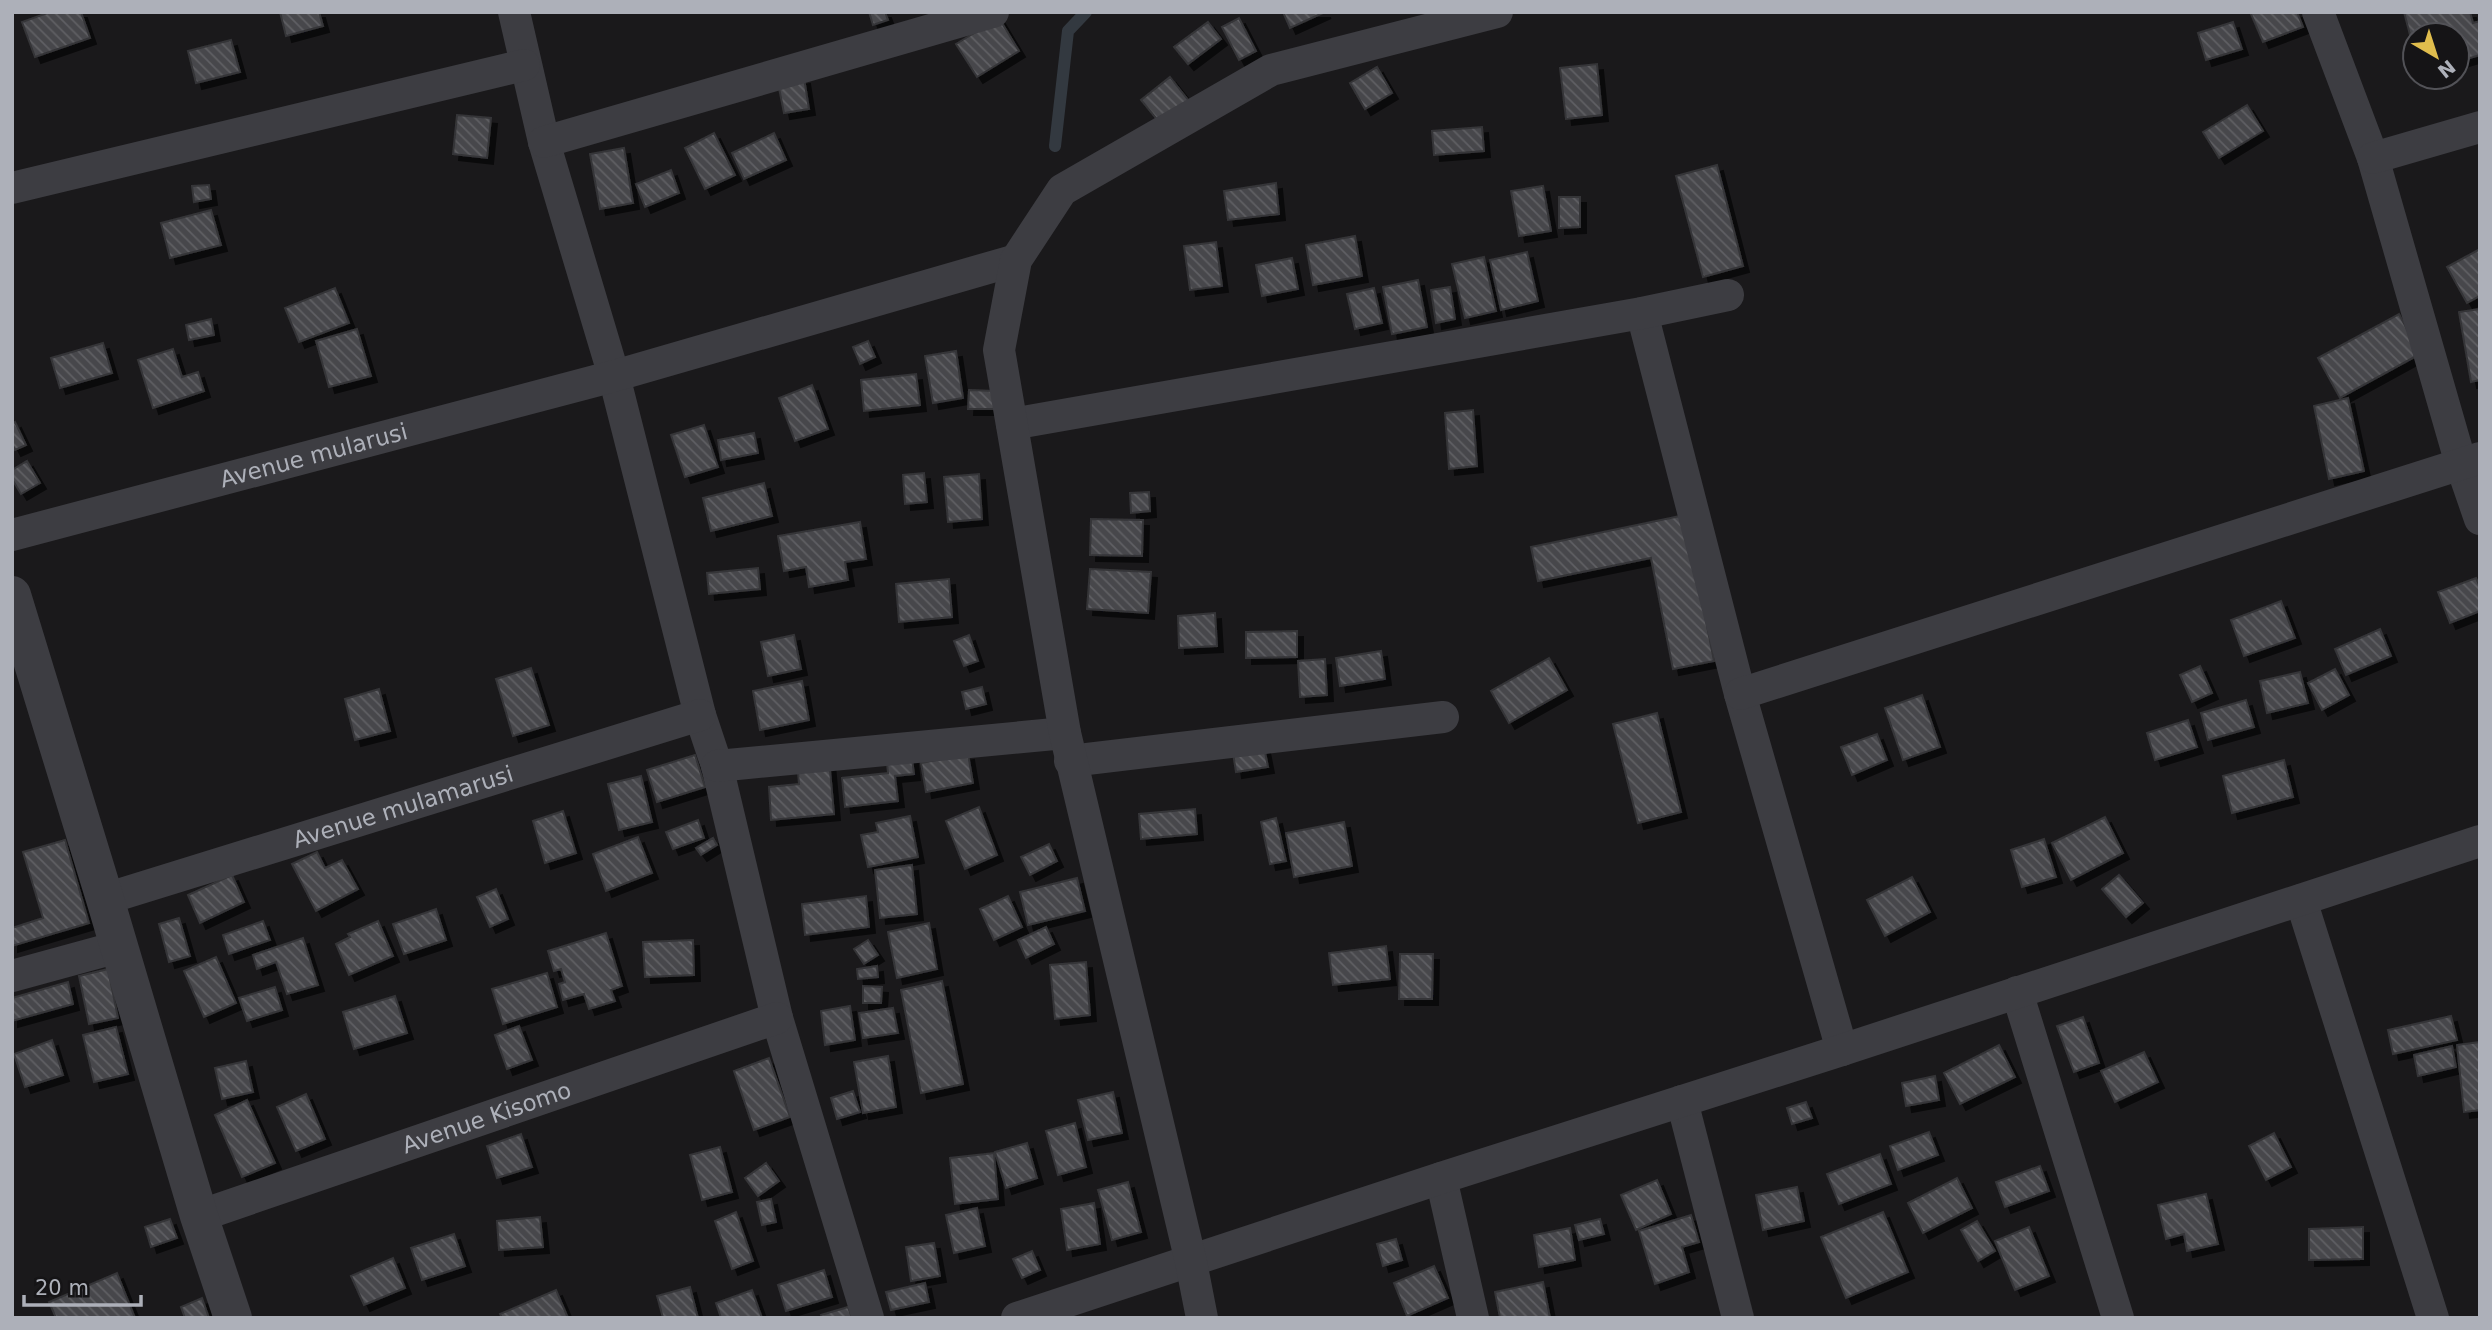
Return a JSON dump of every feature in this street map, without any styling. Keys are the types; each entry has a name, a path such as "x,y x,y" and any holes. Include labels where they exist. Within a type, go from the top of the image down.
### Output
{"street":[{"path":"513,12 544,142 614,376 700,715 717,766 776,1018 868,1318"},
{"path":"544,142 993,12"},
{"path":"1202,1318 1068,747 999,350 1016,260 1062,190 1271,70 1497,12"},
{"path":"2318,12 2373,158 2470,461 2480,519"},
{"path":"12,188 524,65"},
{"path":"2373,158 2480,127"},
{"name":"Avenue mularusi","path":"12,536 614,376 1016,260"},
{"path":"1012,424 1642,313 1728,295"},
{"path":"1642,313 1740,694 1842,1050"},
{"path":"1740,694 2470,461"},
{"path":"12,595 199,1216 233,1318"},
{"name":"Avenue mulamarusi","path":"105,899 700,715"},
{"path":"717,766 1068,747 1443,717"},
{"path":"1017,1318 2480,841"},
{"path":"2301,900 2433,1318"},
{"path":"12,976 118,947"},
{"path":"2017,992 2118,1318"},
{"name":"Avenue Kisomo","path":"199,1216 776,1018"},
{"path":"1682,1101 1738,1318"},
{"path":"1441,1178 1473,1318"}],"building":[{"path":"50,12 81,12 90,38 35,57 22,22"},
{"path":"280,12 319,12 323,26 286,36"},
{"path":"869,12 885,12 888,20 873,25"},
{"path":"1283,12 1325,12 1290,28"},
{"path":"2297,12 2303,27 2263,42 2251,14"},
{"path":"2404,12 2470,12 2473,23 2480,21 2480,55 2471,58 2471,21 2406,21"},
{"path":"999,18 1019,51 977,77 956,44"},
{"path":"1239,18 1256,51 1239,60 1222,27"},
{"path":"1208,22 1221,39 1188,64 1174,47"},
{"path":"2233,22 2242,49 2206,60 2198,33"},
{"path":"231,40 240,72 196,83 188,51"},
{"path":"1597,64 1602,115 1566,119 1560,68"},
{"path":"1377,67 1392,93 1365,109 1350,83"},
{"path":"1170,77 1193,106 1164,128 1141,100"},
{"path":"804,78 809,109 784,113 778,83"},
{"path":"2247,105 2263,131 2219,158 2203,132"},
{"path":"457,115 491,118 487,158 453,154"},
{"path":"1482,127 1484,151 1434,155 1432,131"},
{"path":"714,133 735,175 705,189 685,148"},
{"path":"774,133 786,160 744,179 732,153"},
{"path":"624,148 633,203 600,209 590,154"},
{"path":"1717,165 1743,266 1703,277 1676,176"},
{"path":"671,170 679,193 645,207 636,184"},
{"path":"1276,183 1279,214 1228,220 1224,191"},
{"path":"209,185 211,199 194,202 192,186"},
{"path":"1543,186 1551,231 1519,236 1511,191"},
{"path":"1559,197 1580,197 1580,227 1559,228"},
{"path":"211,210 221,245 170,258 161,223"},
{"path":"1355,236 1362,276 1313,285 1306,245"},
{"path":"1216,242 1222,286 1190,290 1184,246"},
{"path":"2480,249 2480,296 2467,303 2447,267"},
{"path":"1527,252 1538,301 1501,310 1490,260"},
{"path":"1484,257 1496,311 1465,318 1452,264"},
{"path":"1292,258 1298,289 1262,296 1256,265"},
{"path":"1418,280 1427,327 1392,334 1383,287"},
{"path":"1450,287 1455,319 1436,323 1431,290"},
{"path":"335,288 349,323 299,342 285,308"},
{"path":"1374,288 1382,323 1355,329 1347,294"},
{"path":"2480,309 2480,380 2471,382 2459,312"},
{"path":"2399,314 2420,354 2340,398 2318,358"},
{"path":"211,319 214,335 189,340 186,325"},
{"path":"357,329 371,376 329,387 316,341"},
{"path":"868,341 875,357 860,364 853,347"},
{"path":"103,343 112,373 60,388 51,358"},
{"path":"173,349 182,377 198,372 204,391 153,408 138,360"},
{"path":"956,351 963,398 933,403 925,356"},
{"path":"916,374 920,405 864,411 861,380"},
{"path":"812,385 828,429 795,441 779,398"},
{"path":"969,390 996,391 996,409 968,409"},
{"path":"2348,398 2364,471 2329,479 2314,406"},
{"path":"1473,410 1477,466 1449,469 1445,413"},
{"path":"15,422 26,445 15,450 12,444 12,424"},
{"path":"704,425 718,467 685,477 671,435"},
{"path":"754,433 758,453 721,460 718,440"},
{"path":"27,461 40,483 21,494 12,479 12,470"},
{"path":"924,473 927,502 905,504 903,475"},
{"path":"979,474 982,519 948,522 944,477"},
{"path":"764,483 772,516 711,531 703,498"},
{"path":"1149,492 1150,511 1131,513 1130,493"},
{"path":"1685,515 1714,661 1673,669 1651,558 1538,581 1531,547"},
{"path":"1091,519 1143,520 1142,556 1090,555"},
{"path":"860,522 866,559 845,562 848,580 809,587 806,567 784,571 778,536"},
{"path":"758,568 760,589 709,594 707,573"},
{"path":"1090,569 1151,572 1148,613 1087,609"},
{"path":"2476,578 2480,587 2480,611 2450,623 2438,592"},
{"path":"949,579 952,617 899,622 896,584"},
{"path":"2281,601 2295,638 2244,656 2231,620"},
{"path":"1215,613 1217,646 1179,648 1178,616"},
{"path":"2380,629 2391,656 2346,675 2335,649"},
{"path":"1297,631 1297,657 1246,658 1246,632"},
{"path":"794,635 801,669 768,676 761,642"},
{"path":"969,635 978,661 964,666 954,641"},
{"path":"1381,651 1385,679 1340,686 1336,658"},
{"path":"1549,658 1567,690 1509,723 1491,691"},
{"path":"1325,659 1327,695 1300,697 1298,661"},
{"path":"2200,666 2212,693 2192,702 2180,675"},
{"path":"531,668 549,725 513,736 496,679"},
{"path":"2335,669 2349,695 2322,710 2308,683"},
{"path":"2300,672 2308,703 2267,713 2260,681"},
{"path":"802,681 809,720 760,730 753,691"},
{"path":"982,687 986,704 966,709 962,692"},
{"path":"379,689 390,731 355,740 345,699"},
{"path":"1922,695 1940,747 1903,760 1885,708"},
{"path":"2246,700 2254,727 2208,740 2201,713"},
{"path":"1657,713 1681,812 1638,823 1613,724"},
{"path":"2188,720 2197,747 2155,760 2147,733"},
{"path":"1877,734 1887,760 1852,775 1841,747"},
{"path":"1264,747 1268,767 1236,772 1233,753"},
{"path":"911,751 914,774 895,776 898,801 845,807 842,778 888,773 886,754"},
{"path":"968,754 973,783 926,792 921,763"},
{"path":"695,755 705,787 657,802 647,770"},
{"path":"829,759 834,814 771,820 769,787 799,784 797,761"},
{"path":"2284,760 2293,797 2232,813 2223,776"},
{"path":"641,776 652,822 619,830 608,784"},
{"path":"979,807 997,855 965,869 946,821"},
{"path":"1195,809 1197,834 1141,839 1139,814"},
{"path":"563,811 576,853 545,863 533,821"},
{"path":"910,816 918,857 868,867 861,835 878,832 876,823"},
{"path":"2105,817 2123,853 2071,880 2052,843"},
{"path":"1276,818 1286,861 1270,864 1261,822"},
{"path":"698,820 704,838 673,849 666,832"},
{"path":"1344,822 1352,866 1294,877 1286,833"},
{"path":"638,837 652,873 606,891 593,854"},
{"path":"713,838 717,845 701,855 696,848"},
{"path":"2044,839 2056,877 2022,887 2011,850"},
{"path":"65,840 89,923 12,946 12,928 43,918 23,852"},
{"path":"1049,844 1057,861 1030,875 1021,857"},
{"path":"317,852 325,868 342,860 358,889 316,911 292,864"},
{"path":"912,865 917,914 880,918 875,870"},
{"path":"232,875 244,902 200,923 188,895"},
{"path":"2119,875 2143,903 2126,917 2102,889"},
{"path":"1912,877 1930,912 1885,936 1867,900"},
{"path":"1077,878 1085,911 1028,925 1020,892"},
{"path":"496,889 508,919 490,927 477,897"},
{"path":"866,896 869,927 805,935 802,904"},
{"path":"1008,896 1022,927 994,940 980,909"},
{"path":"436,909 446,940 404,954 393,924"},
{"path":"179,918 190,956 169,962 159,924"},
{"path":"263,921 270,940 229,954 223,935"},
{"path":"378,921 393,956 349,975 336,944 350,937 348,934"},
{"path":"929,923 937,969 897,978 888,932"},
{"path":"1046,927 1054,944 1026,958 1018,940"},
{"path":"606,933 622,986 611,990 615,1001 589,1009 584,994 563,1000 559,984 565,982 561,969 554,971 548,951"},
{"path":"303,938 318,985 287,994 276,962 257,969 253,955"},
{"path":"693,940 694,975 645,977 643,942"},
{"path":"868,940 878,955 864,964 854,949"},
{"path":"1386,946 1390,979 1333,985 1329,953"},
{"path":"1400,954 1433,954 1432,999 1399,999"},
{"path":"216,957 236,1003 204,1017 184,971"},
{"path":"1086,962 1090,1015 1055,1019 1050,965"},
{"path":"877,966 878,977 858,979 857,969"},
{"path":"108,969 118,1018 89,1024 79,976"},
{"path":"547,973 557,1007 503,1024 492,989"},
{"path":"942,981 963,1084 921,1093 901,990"},
{"path":"68,982 73,1004 12,1021 12,998"},
{"path":"863,986 882,987 881,1003 863,1003"},
{"path":"275,987 282,1010 247,1021 239,998"},
{"path":"395,996 407,1033 354,1049 343,1012"},
{"path":"850,1006 855,1040 825,1045 821,1011"},
{"path":"893,1008 898,1033 863,1038 859,1013"},
{"path":"2451,1016 2457,1040 2393,1054 2388,1030"},
{"path":"2083,1017 2099,1063 2074,1072 2057,1026"},
{"path":"519,1026 532,1060 507,1069 495,1035"},
{"path":"116,1027 128,1074 94,1082 83,1035"},
{"path":"52,1040 63,1075 25,1087 14,1054"},
{"path":"2480,1042 2480,1110 2464,1112 2457,1045"},
{"path":"1999,1045 2015,1077 1960,1104 1944,1073"},
{"path":"2452,1046 2456,1067 2418,1076 2414,1055"},
{"path":"2144,1052 2158,1082 2115,1102 2101,1071"},
{"path":"888,1056 896,1107 863,1113 854,1062"},
{"path":"769,1058 790,1117 754,1130 734,1071"},
{"path":"246,1061 253,1092 222,1099 215,1068"},
{"path":"1935,1076 1939,1100 1906,1106 1902,1083"},
{"path":"853,1091 860,1112 837,1119 831,1098"},
{"path":"1113,1092 1122,1133 1088,1140 1078,1100"},
{"path":"306,1094 325,1139 296,1151 277,1107"},
{"path":"247,1100 275,1163 242,1177 215,1115"},
{"path":"1806,1102 1812,1118 1792,1124 1787,1108"},
{"path":"1075,1123 1086,1167 1058,1175 1046,1131"},
{"path":"1929,1132 1938,1155 1898,1170 1890,1146"},
{"path":"2274,1133 2291,1167 2266,1180 2249,1146"},
{"path":"521,1134 532,1167 497,1178 487,1146"},
{"path":"1027,1143 1037,1178 1006,1188 995,1152"},
{"path":"720,1147 732,1192 702,1200 690,1155"},
{"path":"994,1153 998,1199 955,1204 950,1158"},
{"path":"1880,1154 1891,1184 1839,1204 1827,1174"},
{"path":"766,1163 779,1181 758,1196 745,1178"},
{"path":"2040,1166 2049,1191 2005,1207 1996,1182"},
{"path":"1957,1178 1972,1208 1923,1233 1908,1203"},
{"path":"1657,1180 1671,1214 1636,1230 1621,1195"},
{"path":"1128,1182 1141,1232 1112,1240 1098,1190"},
{"path":"1797,1187 1804,1221 1763,1230 1756,1195"},
{"path":"2206,1194 2218,1244 2187,1251 2184,1234 2166,1239 2158,1205"},
{"path":"771,1199 776,1222 762,1225 757,1202"},
{"path":"1094,1203 1100,1244 1067,1250 1061,1209"},
{"path":"977,1208 985,1246 954,1253 946,1215"},
{"path":"736,1212 753,1261 732,1269 715,1221"},
{"path":"1883,1212 1908,1272 1846,1298 1821,1237"},
{"path":"1691,1215 1699,1242 1682,1247 1689,1272 1655,1284 1639,1231"},
{"path":"540,1217 543,1247 499,1250 497,1221"},
{"path":"170,1219 177,1238 151,1247 145,1227"},
{"path":"1600,1219 1604,1234 1579,1240 1575,1225"},
{"path":"1977,1221 1995,1251 1978,1261 1961,1230"},
{"path":"2029,1227 2049,1276 2015,1290 1995,1241"},
{"path":"2363,1227 2363,1259 2309,1260 2309,1229"},
{"path":"1570,1228 1575,1260 1539,1267 1534,1235"},
{"path":"454,1234 465,1266 422,1280 411,1248"},
{"path":"1396,1239 1402,1260 1383,1266 1377,1244"},
{"path":"934,1243 940,1276 911,1281 906,1247"},
{"path":"1032,1251 1040,1270 1022,1278 1013,1259"},
{"path":"393,1258 405,1288 364,1305 351,1276"},
{"path":"1434,1266 1448,1298 1407,1316 1394,1283"},
{"path":"824,1270 832,1297 786,1311 778,1285"},
{"path":"117,1273 135,1318 56,1318 49,1302"},
{"path":"1543,1282 1550,1318 1500,1318 1495,1292"},
{"path":"925,1283 929,1302 891,1310 886,1292"},
{"path":"690,1287 698,1318 663,1318 657,1296"},
{"path":"556,1290 568,1318 502,1318 500,1314"},
{"path":"752,1290 762,1318 721,1318 716,1303"},
{"path":"202,1298 209,1318 185,1318 181,1307"},
{"path":"848,1307 852,1318 822,1318 821,1315"}],"waterway":[{"path":"1055,146 1068,31 1086,12"}]}
